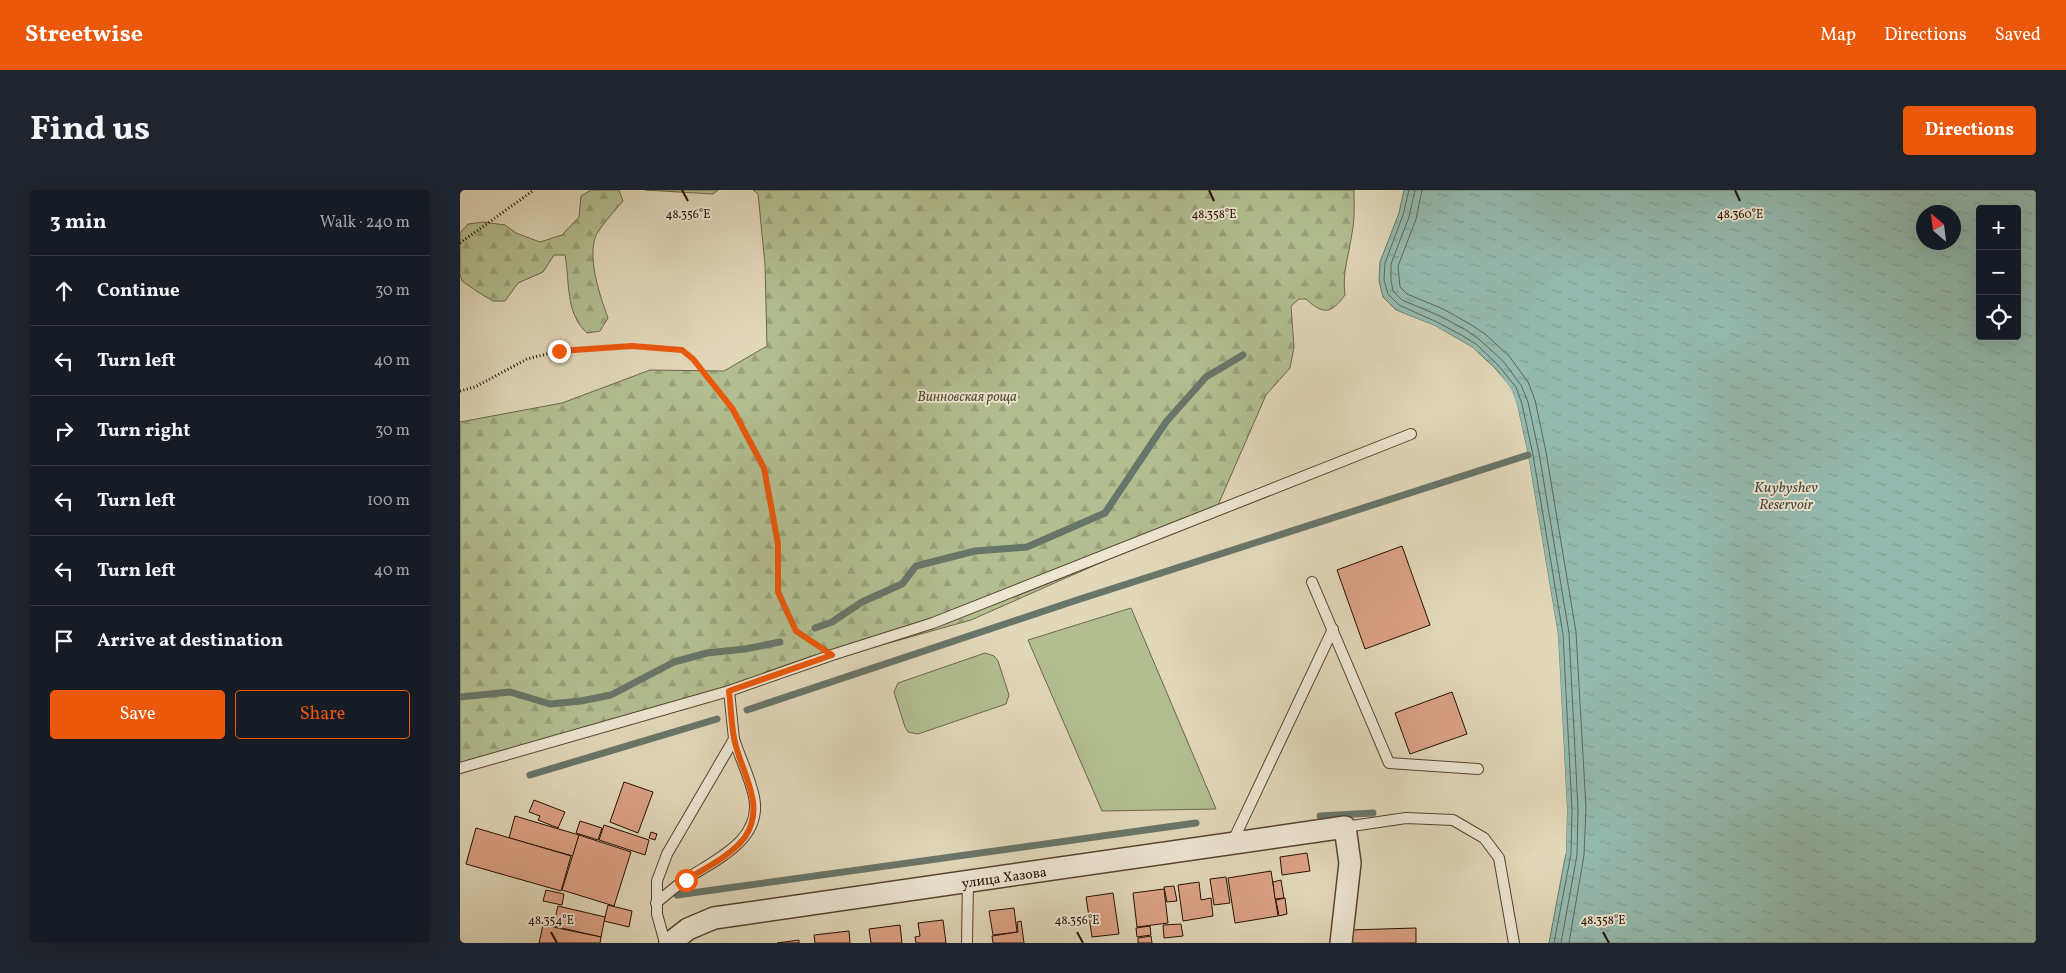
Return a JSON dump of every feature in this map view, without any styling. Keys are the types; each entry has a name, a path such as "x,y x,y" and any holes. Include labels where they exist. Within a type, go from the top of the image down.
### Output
{"street":[{"name":"улица Хазова","path":"670,943 688,929 714,918 1345,827"},
{"path":"1341,943 1350,863 1345,827"}],"lane":[{"path":"460,768 729,691 832,655 933,623 1412,434"},
{"path":"1312,582 1389,763 1478,769"},
{"path":"1232,843 1333,629"},
{"path":"656,903 686,880 723,857 744,838 753,820 754,798 734,738 729,691"},
{"path":"665,943 657,914 657,882 667,854 734,738"},
{"path":"1345,827 1406,818 1453,820 1484,838 1499,858 1514,943"},
{"path":"967,943 968,882"}],"path":[{"path":"460,243 534,190"},
{"path":"460,391 475,387 527,359 559,351 632,346 682,350 693,359 732,408 764,468 778,544 778,592 796,631 832,655"}],"green space":[{"path":"591,190 619,190 623,201 599,230 593,247 596,278 608,318 600,331 587,333 575,316 570,297 565,255 554,255 543,272 518,283 505,301 493,301 462,281 460,274 460,233 468,224 484,222 505,225 516,233 540,242 562,235 579,217 581,196"},
{"path":"645,190 718,190 713,194"},
{"name":"Винновская роща","path":"753,190 1354,190 1354,217 1345,271 1345,295 1335,306 1327,310 1317,308 1306,299 1299,299 1291,306 1294,347 1290,368 1266,395 1215,512 971,620 460,763 460,422 562,403 650,370 724,371 767,346 765,264 758,194"},
{"path":"1131,608 1216,809 1102,811 1028,640"},
{"path":"985,653 994,656 998,661 1009,695 1006,704 918,734 908,732 894,692 898,683"}],"water":[{"name":"Kuybyshev Reservoir","path":"1404,190 2036,190 2036,943 1549,943 1566,853 1567,809 1558,635 1528,455 1517,405 1503,378 1473,348 1435,326 1396,310 1383,297 1379,281 1380,262 1399,213"}],"pier":[{"path":"1392,309 1435,326 1473,348 1503,378 1511,389 1517,405 1528,455 1558,635 1567,809 1566,853 1561,865 1565,809 1555,635 1525,456 1514,406 1509,390 1501,379 1471,350 1434,328"}],"building":[{"path":"1402,546 1430,625 1365,649 1337,570"},
{"path":"1452,692 1467,734 1410,754 1395,713"},
{"path":"624,782 653,792 638,833 610,822"},
{"path":"534,800 565,812 558,828 538,820 540,816 529,812"},
{"path":"515,816 579,835 573,856 509,838"},
{"path":"580,821 602,828 598,840 576,833"},
{"path":"604,825 649,840 645,855 599,840"},
{"path":"476,828 571,856 561,891 466,864"},
{"path":"651,832 657,834 655,840 649,838"},
{"path":"579,835 631,852 614,906 562,890"},
{"path":"1307,853 1310,871 1282,875 1280,857"},
{"path":"1271,871 1278,916 1235,923 1228,878"},
{"path":"1226,877 1230,903 1214,905 1210,879"},
{"path":"1281,880 1284,898 1275,899 1273,882"},
{"path":"1199,882 1201,900 1211,898 1213,916 1183,921 1178,885"},
{"path":"1174,886 1177,901 1167,902 1164,887"},
{"path":"1164,889 1168,923 1137,927 1133,893"},
{"path":"546,890 564,894 562,905 543,901"},
{"path":"1113,893 1119,934 1092,937 1086,897"},
{"path":"1285,898 1287,914 1279,916 1276,900"},
{"path":"608,905 632,911 629,927 604,921"},
{"path":"558,906 605,917 601,937 553,926"},
{"path":"1014,908 1017,932 993,935 989,911"},
{"path":"943,920 946,943 916,943 915,937 920,936 918,923"},
{"path":"1021,921 1024,943 993,943 992,936 1018,932 1017,922"},
{"path":"1181,924 1183,936 1164,938 1163,925"},
{"path":"543,925 601,937 600,943 539,943"},
{"path":"900,925 902,943 871,943 869,929"},
{"path":"1150,926 1151,935 1137,937 1136,928"},
{"path":"1416,928 1416,943 1349,943 1349,930"},
{"path":"849,931 850,943 815,943 814,935"},
{"path":"1151,936 1152,943 1138,943 1138,938"},
{"path":"799,940 799,943 777,943"}],"waterway":[{"path":"815,628 832,622 862,602 902,584 916,566 975,551 1027,547 1105,513 1166,422 1206,377 1243,355"},
{"path":"747,710 1074,601 1528,455"},
{"path":"460,697 510,692 550,704 581,701 611,695 674,662 707,653 745,649 780,642"},
{"path":"530,775 717,719"},
{"path":"1320,816 1373,813"},
{"path":"677,895 1196,823"}],"route":[{"path":"559,351 632,346 682,350 693,359 732,408 764,468 778,544 778,592 796,631 832,655 729,691 734,738 754,798 753,820 744,838 723,857 686,880"}]}
